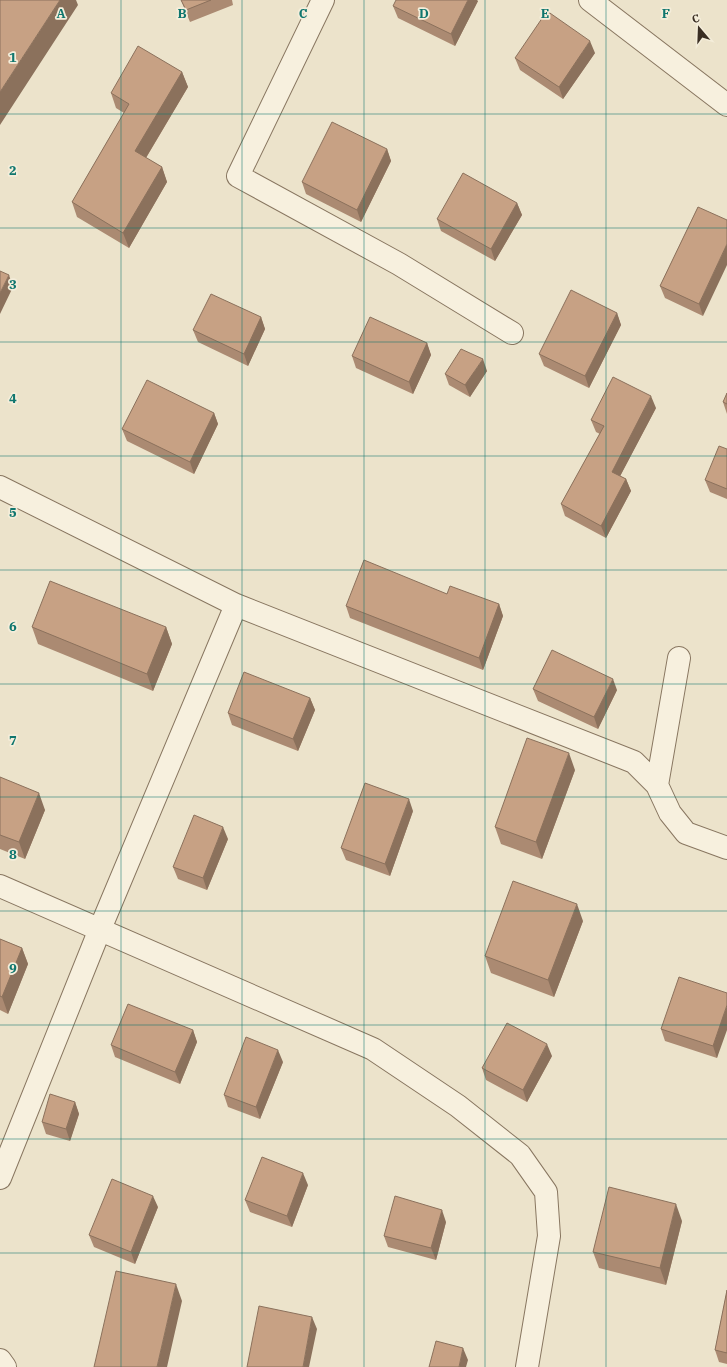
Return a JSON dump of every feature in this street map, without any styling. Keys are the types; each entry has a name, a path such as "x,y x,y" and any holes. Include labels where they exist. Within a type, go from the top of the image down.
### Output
{"street":[{"path":"323,0 238,176 399,264 512,333"},
{"path":"590,0 727,105"},
{"path":"0,487 236,605 634,762 657,784 670,813 686,833 727,848"},
{"path":"0,1178 100,929 236,605"},
{"path":"657,784 679,658"},
{"path":"0,886 373,1049 458,1106 520,1155 546,1192 549,1236 527,1367"},
{"path":"0,1360 5,1367"}],"building":[{"path":"0,0 60,0 0,92"},
{"path":"181,0 211,0 186,10"},
{"path":"396,0 468,0 451,34 393,6"},
{"path":"547,11 590,41 559,87 515,58"},
{"path":"138,46 182,72 135,151 162,167 123,233 72,202 129,104 111,93"},
{"path":"332,122 387,149 357,210 302,182"},
{"path":"463,173 517,203 491,249 437,219"},
{"path":"698,207 727,220 727,244 699,304 660,286"},
{"path":"0,271 9,275 0,293"},
{"path":"571,290 617,313 585,376 539,354"},
{"path":"211,294 261,317 244,354 193,330"},
{"path":"370,317 427,343 409,382 352,356"},
{"path":"461,349 483,359 465,385 445,374"},
{"path":"613,377 651,396 612,472 626,479 601,526 561,504 604,426 591,420"},
{"path":"147,380 214,413 190,462 122,429"},
{"path":"727,393 727,404 723,402"},
{"path":"719,446 727,449 727,489 705,480"},
{"path":"364,560 447,594 450,586 499,604 479,658 346,606"},
{"path":"50,581 166,627 147,674 32,627"},
{"path":"552,650 613,679 594,717 533,689"},
{"path":"244,672 310,698 293,739 228,713"},
{"path":"527,738 569,753 536,842 495,827"},
{"path":"0,777 39,793 19,842 0,835"},
{"path":"365,783 409,799 385,864 341,848"},
{"path":"194,815 223,827 203,878 173,867"},
{"path":"513,881 577,904 548,980 485,956"},
{"path":"0,939 22,948 2,997 0,996"},
{"path":"679,977 727,993 727,1005 713,1046 661,1029"},
{"path":"128,1004 193,1030 175,1072 111,1045"},
{"path":"507,1023 547,1044 523,1090 482,1068"},
{"path":"246,1037 278,1050 256,1107 224,1095"},
{"path":"50,1094 75,1102 66,1129 42,1122"},
{"path":"262,1157 303,1173 287,1216 245,1200"},
{"path":"112,1179 153,1196 131,1252 89,1235"},
{"path":"609,1187 676,1204 660,1268 593,1252"},
{"path":"395,1196 442,1210 431,1248 384,1236"},
{"path":"116,1271 176,1284 157,1367 94,1367"},
{"path":"727,1290 727,1353 715,1350"},
{"path":"259,1306 312,1317 303,1367 247,1367"},
{"path":"436,1341 463,1348 459,1367 429,1367"}]}
